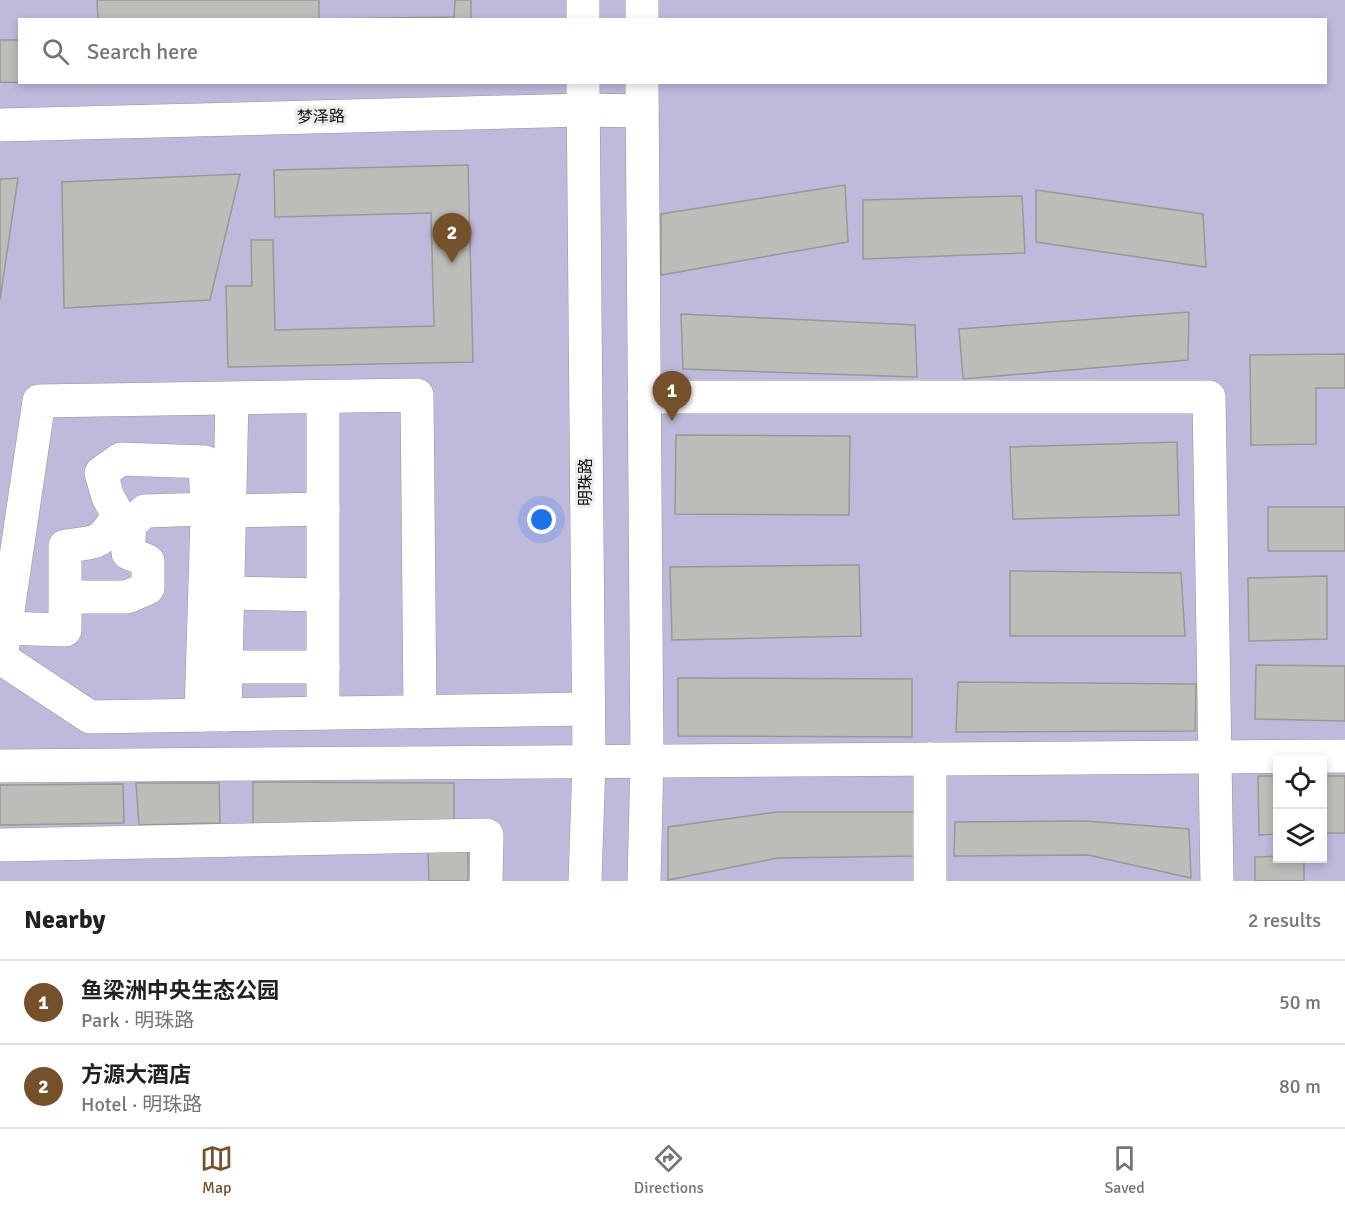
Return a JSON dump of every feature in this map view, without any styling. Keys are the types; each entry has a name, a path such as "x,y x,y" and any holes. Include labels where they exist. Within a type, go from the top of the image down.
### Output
{"street":[{"path":"583,0 583,18"},
{"path":"642,0 642,18"},
{"name":"梦泽路","path":"0,125 583,96 642,97"},
{"name":"明珠路","path":"583,96 589,762 585,881"},
{"path":"642,97 647,761 644,881"},
{"path":"420,712 417,395 39,401 1,658 90,717 420,712 588,709"},
{"path":"323,397 323,713"},
{"path":"645,397 1209,397 1217,881"},
{"path":"213,715 218,511 232,398"},
{"path":"5,628 64,630 64,546 98,542 118,515 108,497 101,473 121,459 205,462 218,511 228,593 226,668 213,715"},
{"path":"64,597 127,597 148,588 148,561 128,553 130,524 145,512 323,510"},
{"path":"228,593 323,595"},
{"path":"226,668 323,668"},
{"path":"0,766 1345,756"},
{"path":"930,759 930,881"},
{"path":"0,845 487,835 486,881"}],"shaded area":[{"path":"0,0 1345,0 1345,881 0,881"}],"building":[{"path":"97,0 319,0 319,18 98,18"},
{"path":"455,0 471,0 471,18 386,18 454,17"},
{"path":"0,40 18,40 18,82 0,82"},
{"path":"468,165 473,362 228,367 226,286 252,286 251,240 273,240 275,330 434,326 431,213 275,217 274,170"},
{"path":"240,174 210,300 64,308 62,182"},
{"path":"18,178 0,300 0,179"},
{"path":"845,185 848,242 661,275 661,214"},
{"path":"1036,190 1203,214 1206,267 1036,242"},
{"path":"1022,196 1025,253 863,259 863,200"},
{"path":"1189,312 1188,360 963,379 959,329"},
{"path":"681,314 915,325 917,377 683,369"},
{"path":"1345,354 1345,388 1316,388 1316,444 1251,445 1250,355"},
{"path":"676,435 850,436 849,515 675,514"},
{"path":"1177,442 1179,515 1013,519 1010,447"},
{"path":"1268,507 1345,507 1345,551 1268,551"},
{"path":"859,565 861,636 672,640 670,567"},
{"path":"1010,571 1181,573 1185,636 1010,636"},
{"path":"1327,576 1327,639 1249,641 1248,578"},
{"path":"1256,665 1345,666 1345,721 1255,719"},
{"path":"678,678 912,679 912,737 678,736"},
{"path":"958,682 1196,684 1195,731 956,732"},
{"path":"1258,776 1273,776 1273,834 1259,835"},
{"path":"1327,776 1345,776 1345,833 1327,833"},
{"path":"253,782 454,783 454,827 253,826"},
{"path":"136,783 219,783 220,823 139,825"},
{"path":"123,784 124,823 0,825 0,785"},
{"path":"777,812 917,812 915,856 778,858 668,880 668,827"},
{"path":"1086,821 1189,829 1191,878 1088,855 954,856 955,822"},
{"path":"428,851 468,851 468,881 429,881"},
{"path":"1273,856 1273,863 1304,863 1304,881 1255,881 1255,857"}],"place":[{"name":"方源大酒店","path":"452,263"},
{"name":"鱼梁洲中央生态公园","path":"672,421"}]}
